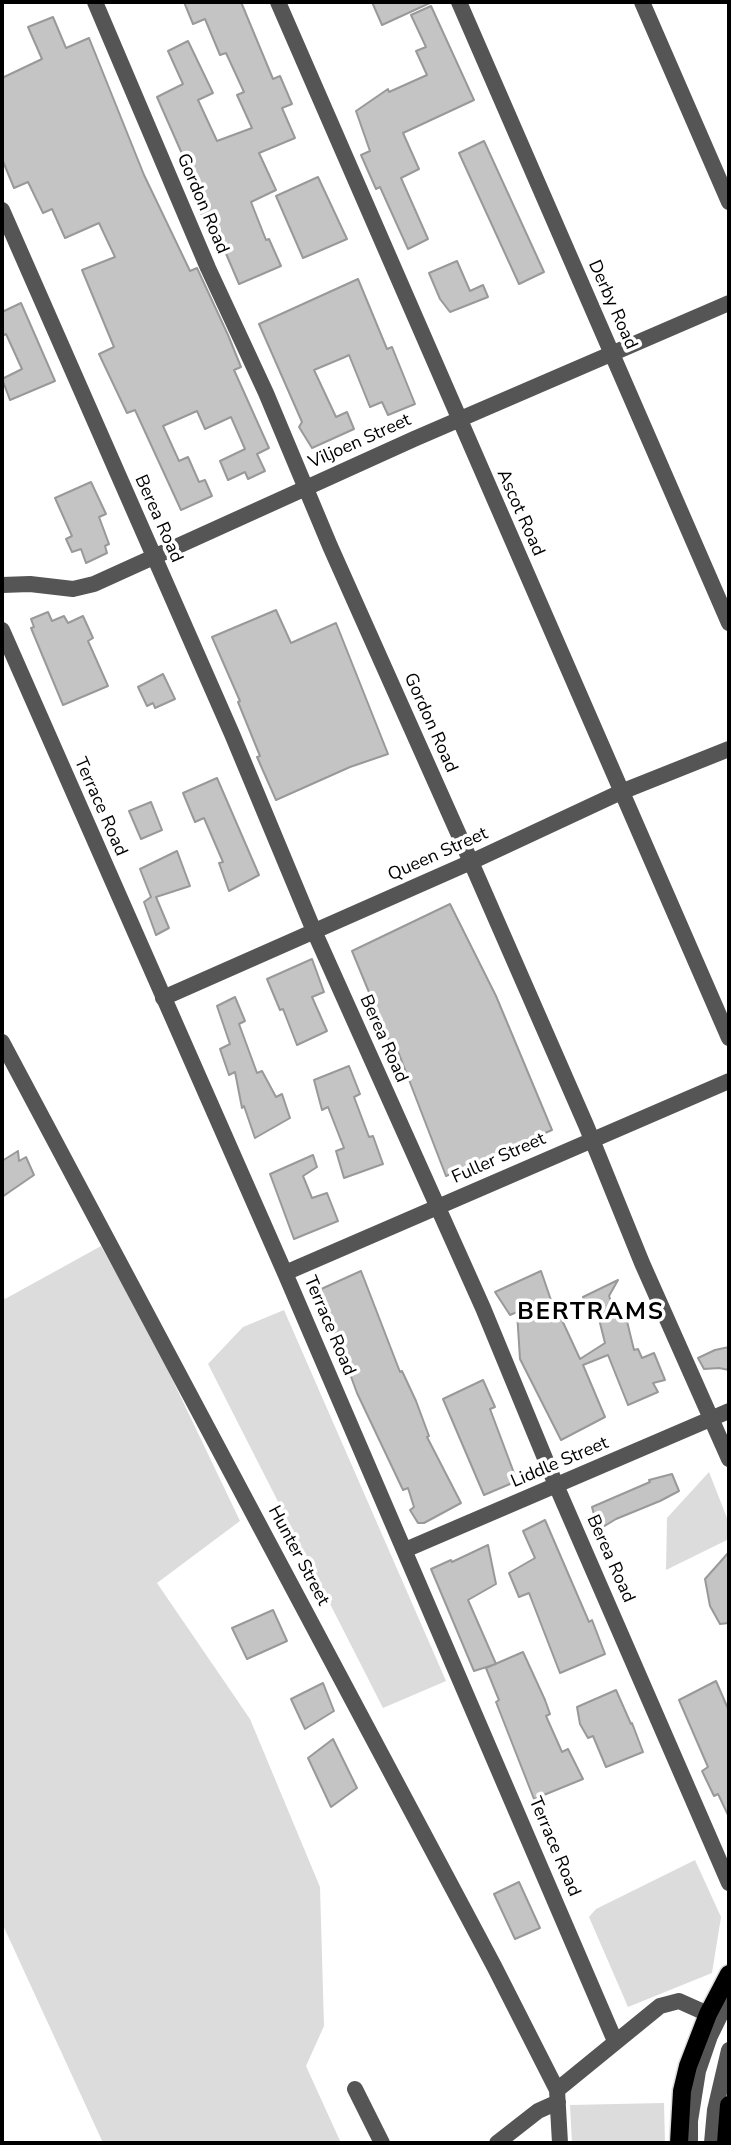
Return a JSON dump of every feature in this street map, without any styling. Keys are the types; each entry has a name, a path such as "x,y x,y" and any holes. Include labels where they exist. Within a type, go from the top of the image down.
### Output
{"main road":[{"path":"679,2143 682,2091 688,2066 708,2014 729,1974"},
{"path":"726,2143 729,2105"}],"street":[{"name":"Gordon Road","path":"95,2 208,268 266,393 471,862 729,1460"},
{"name":"Ascot Road","path":"278,2 729,1038"},
{"name":"Derby Road","path":"459,2 729,623"},
{"path":"642,2 729,202"},
{"name":"Berea Road","path":"2,210 232,734 314,931 483,1308 556,1485 729,1884"},
{"name":"Viljoen Street","path":"2,585 12,583 83,588 729,303"},
{"name":"Terrace Road","path":"2,630 285,1273 615,2041"},
{"name":"Queen Street","path":"163,998 471,862 621,792 729,749"},
{"name":"Hunter Street","path":"2,1042 114,1257 481,1941 558,2096"},
{"name":"Fuller Street","path":"285,1273 729,1081"},
{"name":"Liddle Street","path":"405,1550 729,1411"},
{"path":"690,2143 690,2121 698,2071 710,2036 729,1997"},
{"path":"497,2143 558,2096 615,2041 666,2003 678,2001 708,2014"},
{"path":"712,2143 715,2110 729,2050"},
{"path":"355,2089 383,2143"},
{"path":"558,2096 560,2143"}],"shaded area":[{"path":"101,1246 154,1341 240,1521 157,1583 250,1719 320,1887 324,2026 306,2066 341,2143 103,2143 2,1923 2,1294 5,1299"},
{"path":"284,1310 446,1681 383,1708 208,1364 243,1327"},
{"path":"709,1472 729,1523 729,1539 666,1570 667,1518"},
{"path":"695,1860 721,1917 712,1973 628,2007 589,1917 596,1909"},
{"path":"664,2103 665,2143 572,2143 570,2105"}],"building":[{"path":"184,2 241,2 273,79 280,76 292,104 282,108 295,138 259,153 276,190 251,202 266,240 269,239 281,266 239,284 212,221 206,224 193,196 196,195 179,158 183,156 157,97 183,84 168,51 188,41 213,93 198,100 217,141 252,128 237,95 244,92 226,53 220,55 205,19 193,24"},
{"path":"372,2 432,2 382,25"},
{"path":"431,6 474,100 403,133 419,169 401,178 428,239 408,249 380,187 376,189 361,155 370,151 356,111 388,89 389,92 427,75 416,51 426,47 411,15"},
{"path":"53,17 66,48 89,38 144,175 190,271 197,268 228,335 241,367 234,370 269,448 257,454 265,471 248,479 245,472 228,480 220,461 245,449 231,417 205,429 197,411 163,426 179,461 188,457 199,482 205,480 212,496 181,510 135,410 127,413 99,354 114,347 82,270 115,257 99,223 65,238 52,209 43,213 28,182 14,188 2,159 2,78 42,59 28,27"},
{"path":"484,141 544,272 519,284 459,153"},
{"path":"318,177 347,239 303,258 276,196"},
{"path":"457,261 470,291 483,285 488,297 450,312 440,299 429,273"},
{"path":"358,279 387,349 392,347 415,404 388,415 382,402 370,407 349,355 314,370 336,417 347,412 354,429 312,448 299,427 302,422 259,324"},
{"path":"21,303 55,381 10,400 2,379 22,369 6,334 2,336 2,312"},
{"path":"91,482 106,514 99,517 109,544 105,546 107,553 86,563 81,549 72,552 66,539 72,536 55,498"},
{"path":"276,610 291,643 336,623 388,754 350,767 276,800 257,757 260,756 238,702 240,701 212,637"},
{"path":"48,612 52,621 64,616 68,623 83,616 93,638 88,641 108,686 63,705 31,628 34,627 31,619"},
{"path":"163,674 175,699 155,708 153,703 147,706 138,687"},
{"path":"217,778 259,875 229,891 219,863 223,862 204,818 195,822 183,793"},
{"path":"151,802 162,830 141,839 129,811"},
{"path":"177,851 190,886 156,897 169,928 156,935 144,902 151,897 140,869"},
{"path":"450,904 496,996 552,1130 446,1176 394,1041 390,1043 352,951"},
{"path":"312,959 324,992 312,997 327,1031 297,1045 283,1009 280,1010 267,979"},
{"path":"235,997 245,1021 239,1024 257,1073 262,1071 276,1097 282,1094 290,1118 255,1138 244,1106 242,1108 235,1072 229,1075 220,1049 230,1044 217,1006"},
{"path":"349,1066 360,1094 354,1097 369,1137 373,1136 383,1164 344,1178 336,1151 344,1148 328,1107 322,1110 314,1080"},
{"path":"18,1151 19,1161 26,1157 34,1175 2,1197 2,1161"},
{"path":"313,1155 317,1167 303,1176 312,1198 327,1193 338,1221 294,1239 270,1174"},
{"path":"361,1271 400,1372 402,1371 416,1401 429,1436 427,1437 461,1503 424,1523 418,1523 410,1510 414,1507 408,1488 403,1490 357,1393 319,1290"},
{"path":"541,1271 553,1306 555,1305 580,1359 605,1343 598,1315 594,1317 583,1297 618,1280 609,1296 619,1321 626,1317 634,1350 638,1349 642,1358 654,1353 665,1380 653,1383 658,1392 628,1405 608,1355 583,1365 605,1417 561,1440 520,1359 517,1312 510,1315 495,1292"},
{"path":"729,1347 729,1370 704,1369 698,1358"},
{"path":"483,1380 495,1407 490,1409 517,1481 484,1495 443,1399"},
{"path":"672,1474 679,1491 616,1519 598,1530 592,1507 650,1482 649,1480"},
{"path":"545,1520 605,1654 560,1673 529,1593 519,1597 509,1573 535,1558 523,1531"},
{"path":"488,1545 496,1584 468,1600 496,1664 474,1671 431,1569"},
{"path":"729,1552 729,1623 720,1624 710,1606 705,1579"},
{"path":"273,1610 287,1641 247,1659 232,1628"},
{"path":"523,1652 545,1700 550,1714 546,1716 562,1752 568,1749 583,1779 534,1799 496,1702 499,1700 486,1668"},
{"path":"716,1681 729,1711 729,1817 718,1794 714,1796 702,1771 708,1767 679,1700"},
{"path":"323,1683 334,1711 305,1729 291,1699"},
{"path":"616,1690 643,1752 606,1767 593,1736 588,1738 580,1724 577,1707"},
{"path":"333,1739 357,1788 331,1807 308,1758"},
{"path":"519,1882 540,1928 515,1939 494,1894"}],"district":[{"name":"BERTRAMS","path":"591,1313"}]}
